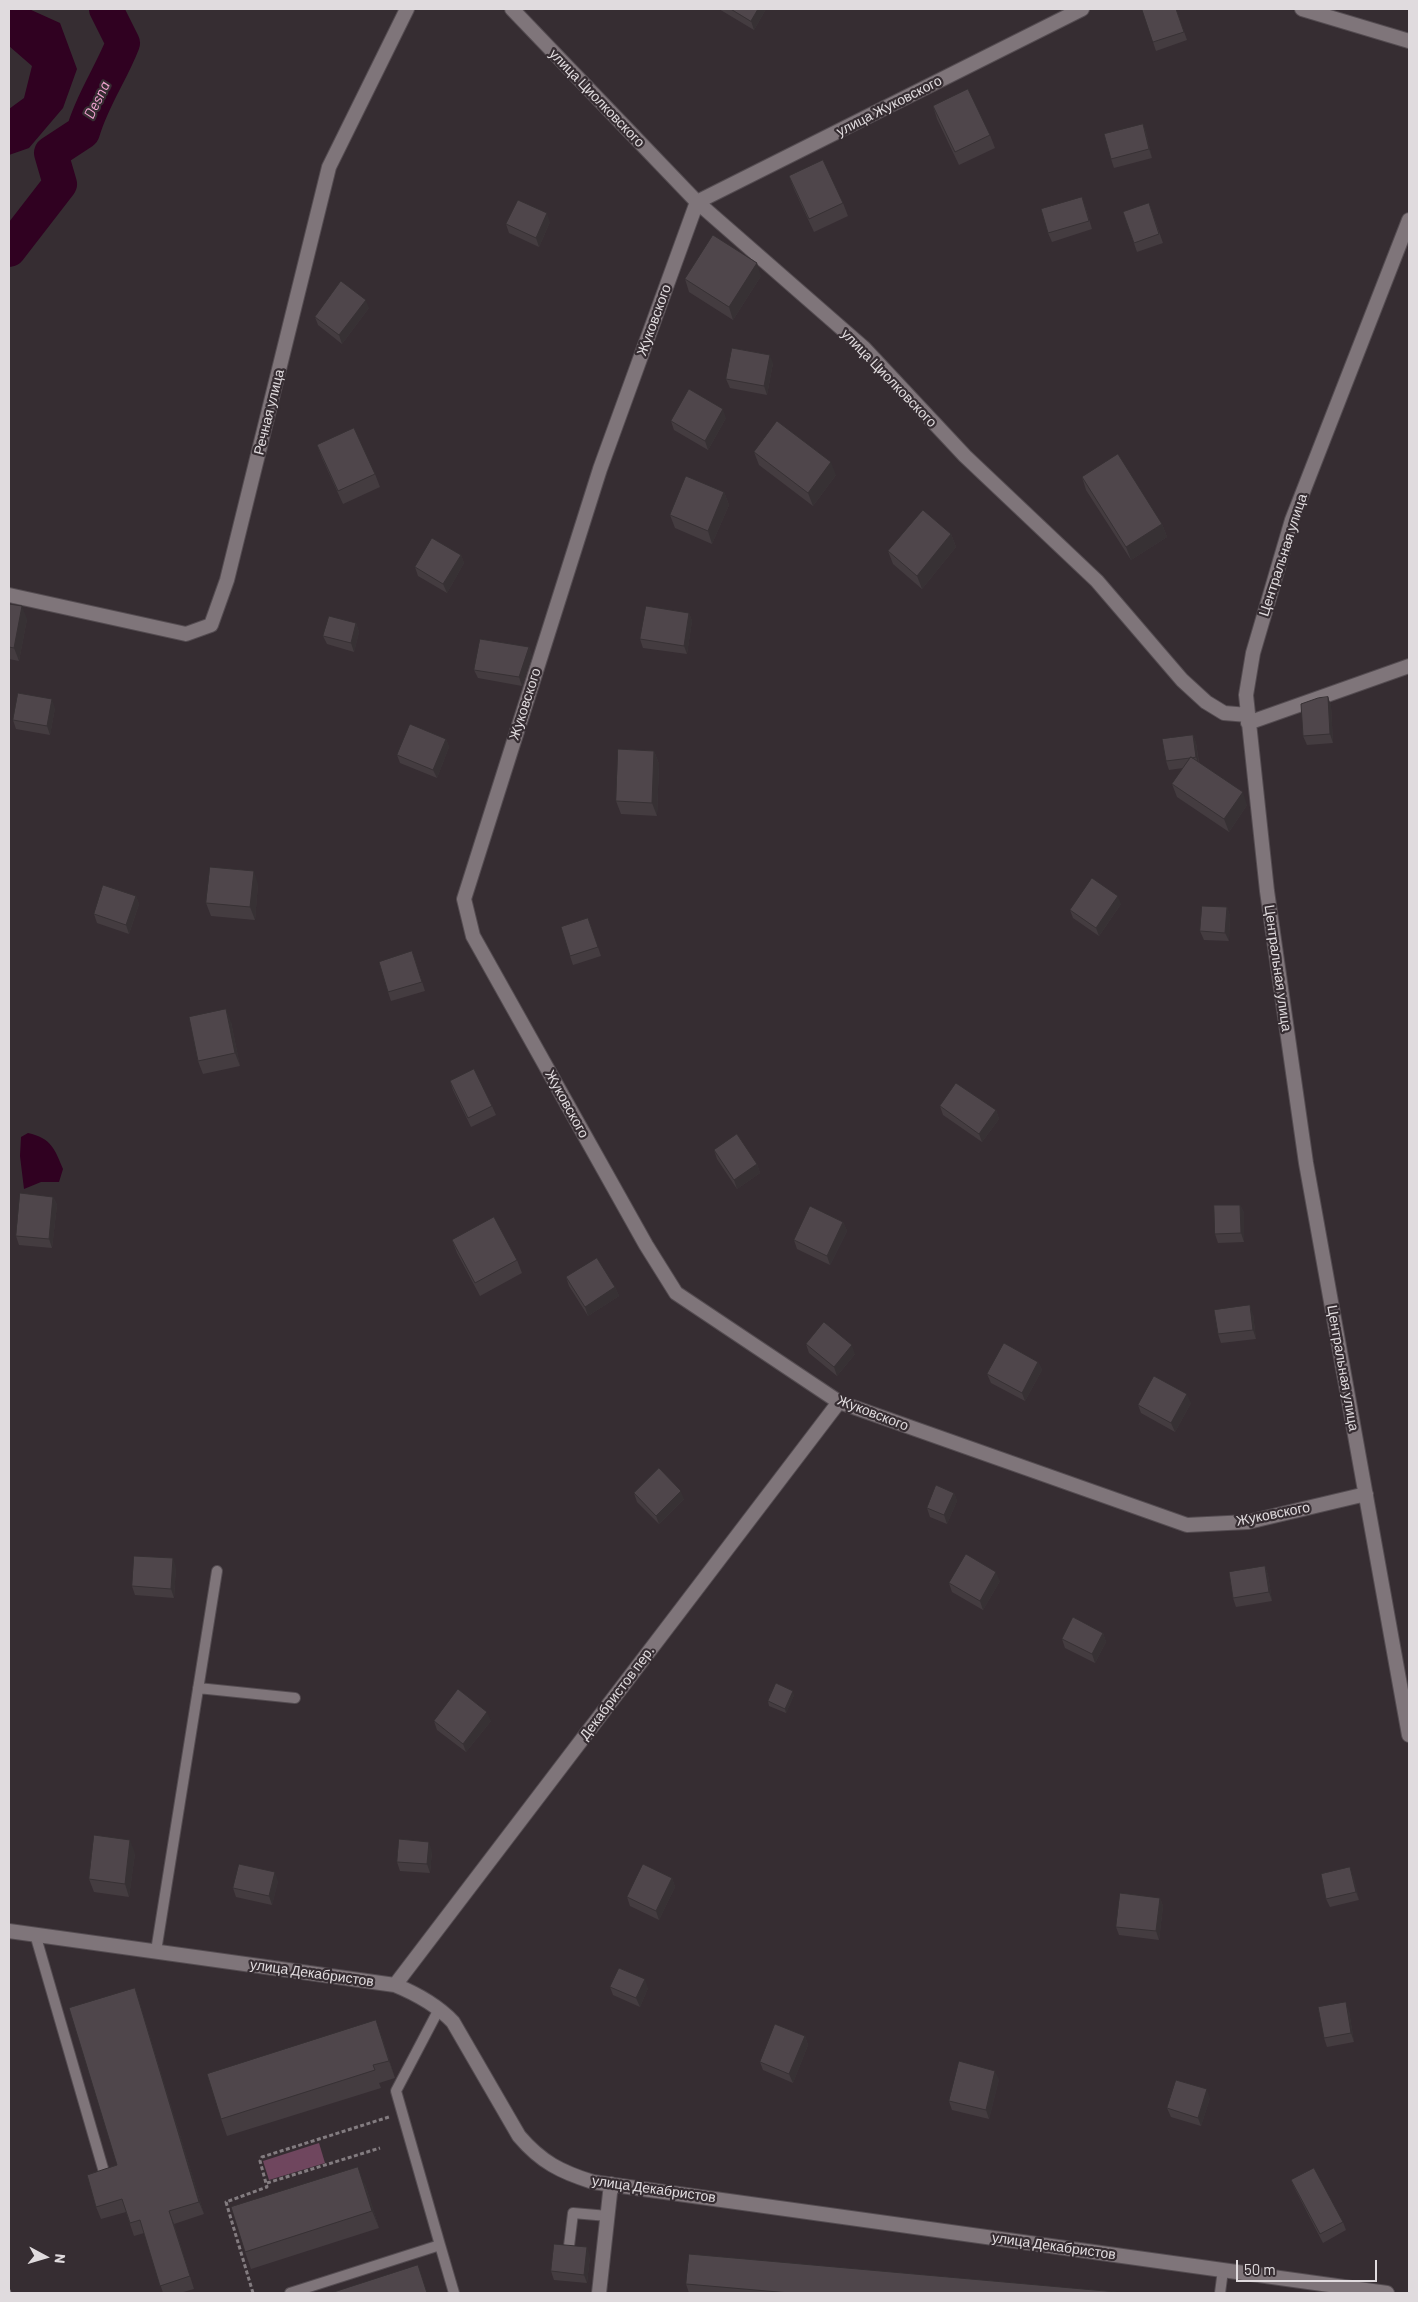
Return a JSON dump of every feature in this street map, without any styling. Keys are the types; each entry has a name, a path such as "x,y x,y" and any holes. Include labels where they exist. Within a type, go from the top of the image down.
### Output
{"street":[{"name":"Речная улица","path":"9,595 186,634 211,625 227,580 329,167 407,9"},
{"name":"улица Циолковского","path":"512,9 697,202 864,348 965,456 1097,581 1182,680 1206,702 1224,713 1248,719"},
{"name":"улица Жуковского","path":"697,202 1082,9"},
{"path":"1302,9 1409,41"},
{"name":"Жуковского","path":"697,202 600,469 464,899 472,936 641,1236 676,1293 839,1402 1187,1525 1248,1522 1366,1494"},
{"name":"Центральная улица","path":"1409,220 1292,520 1253,653 1246,695 1267,891 1306,1163 1409,1735"},
{"path":"1248,719 1409,666"},
{"name":"Декабристов пер.","path":"396,1984 839,1402"},
{"name":"улица Декабристов","path":"9,1931 396,1984 416,1994 453,2022 519,2136 528,2146 558,2170 593,2182 1387,2293"},
{"path":"599,2293 611,2184"}],"lane":[{"path":"156,1951 217,1571"},
{"path":"198,1688 295,1698"},
{"path":"35,1934 104,2172"},
{"path":"438,2009 397,2086 396,2096 454,2293"},
{"path":"569,2246 573,2213 608,2216"},
{"path":"290,2293 440,2245"},
{"path":"1220,2293 1222,2270"}],"path":[{"path":"268,2183 260,2161 262,2157 401,2113"},
{"path":"253,2293 226,2202 265,2189 268,2183 380,2148"}],"shaded area":[{"path":"9,9 29,9 60,23 77,69 63,108 29,148 9,155 9,109 24,98 32,66 9,46"},
{"path":"28,1133 42,1138 51,1145 63,1169 59,1182 41,1182 24,1189 20,1156 21,1137"},
{"path":"319,2143 325,2163 269,2180 263,2161"}],"building":[{"path":"731,9 758,9 751,21"},
{"path":"1142,9 1176,9 1184,32 1153,42"},
{"path":"968,89 990,135 955,152 933,106"},
{"path":"1143,124 1149,149 1111,159 1104,134"},
{"path":"823,160 843,203 809,219 789,176"},
{"path":"1082,197 1089,221 1048,233 1041,209"},
{"path":"518,200 547,213 536,238 506,224"},
{"path":"1149,203 1159,234 1134,243 1123,212"},
{"path":"713,235 757,263 729,307 685,279"},
{"path":"341,281 366,300 339,335 315,317"},
{"path":"732,348 770,355 764,386 726,379"},
{"path":"689,389 723,409 705,441 671,421"},
{"path":"777,421 831,462 808,493 754,452"},
{"path":"354,428 375,474 338,491 317,445"},
{"path":"1118,454 1162,524 1126,547 1082,477"},
{"path":"686,476 724,492 708,531 670,515"},
{"path":"923,510 951,534 917,576 888,551"},
{"path":"432,538 461,555 443,584 415,567"},
{"path":"9,604 22,606 14,648 9,647"},
{"path":"646,606 689,613 684,646 640,639"},
{"path":"329,616 356,623 351,643 323,636"},
{"path":"480,639 529,647 519,677 474,670"},
{"path":"18,693 52,699 47,726 13,720"},
{"path":"1328,697 1330,734 1303,736 1301,704 1318,698"},
{"path":"410,724 446,739 433,770 397,755"},
{"path":"1193,735 1196,757 1166,761 1162,739"},
{"path":"618,749 654,751 652,803 616,801"},
{"path":"1191,757 1243,792 1224,819 1172,784"},
{"path":"210,867 254,871 250,907 206,903"},
{"path":"1092,878 1118,896 1096,928 1070,910"},
{"path":"103,885 136,896 126,925 94,914"},
{"path":"1202,906 1227,907 1225,933 1200,931"},
{"path":"588,918 598,947 570,956 561,927"},
{"path":"412,951 422,982 388,992 379,962"},
{"path":"226,1009 235,1053 198,1061 189,1017"},
{"path":"474,1069 492,1106 468,1118 450,1081"},
{"path":"956,1083 996,1110 979,1134 940,1106"},
{"path":"737,1134 757,1164 734,1180 714,1150"},
{"path":"20,1193 53,1197 49,1239 16,1236"},
{"path":"1214,1205 1240,1205 1241,1233 1215,1234"},
{"path":"810,1206 843,1222 827,1256 794,1240"},
{"path":"494,1217 517,1260 475,1283 452,1240"},
{"path":"597,1258 615,1287 585,1307 566,1277"},
{"path":"1250,1305 1253,1330 1218,1334 1214,1310"},
{"path":"824,1322 852,1345 834,1367 806,1344"},
{"path":"1004,1343 1038,1362 1022,1393 987,1374"},
{"path":"1154,1376 1187,1394 1171,1423 1138,1405"},
{"path":"659,1468 681,1491 656,1516 634,1493"},
{"path":"936,1485 954,1493 944,1515 927,1508"},
{"path":"966,1554 996,1572 980,1601 949,1583"},
{"path":"134,1556 173,1558 171,1589 132,1586"},
{"path":"1265,1566 1269,1592 1233,1598 1229,1572"},
{"path":"1073,1617 1103,1633 1092,1654 1062,1639"},
{"path":"776,1683 793,1691 785,1709 768,1701"},
{"path":"458,1689 487,1712 463,1744 434,1721"},
{"path":"94,1835 130,1840 125,1884 89,1879"},
{"path":"399,1839 429,1842 427,1864 397,1862"},
{"path":"239,1864 275,1872 269,1896 233,1888"},
{"path":"643,1864 672,1878 656,1911 627,1897"},
{"path":"1350,1867 1356,1892 1326,1899 1321,1874"},
{"path":"1120,1893 1160,1898 1156,1931 1116,1927"},
{"path":"619,1968 645,1979 636,1998 610,1987"},
{"path":"135,1988 199,2202 169,2211 190,2276 160,2286 140,2220 130,2223 122,2199 96,2207 87,2175 117,2165 69,2008"},
{"path":"1346,2002 1351,2033 1324,2038 1318,2007"},
{"path":"376,2020 389,2061 373,2065 375,2070 221,2119 207,2074"},
{"path":"775,2024 805,2036 789,2074 760,2062"},
{"path":"959,2061 995,2071 986,2110 949,2101"},
{"path":"1176,2080 1207,2089 1198,2118 1167,2108"},
{"path":"358,2167 372,2211 245,2252 231,2207"},
{"path":"1314,2168 1343,2222 1320,2234 1291,2180"},
{"path":"554,2244 587,2247 584,2275 551,2271"},
{"path":"689,2254 1128,2293 790,2293 686,2284"},
{"path":"418,2265 427,2293 331,2293"}],"waterway":[{"name":"Desna","path":"9,250 60,184 51,153 83,132 91,109 123,43 106,9"}]}
